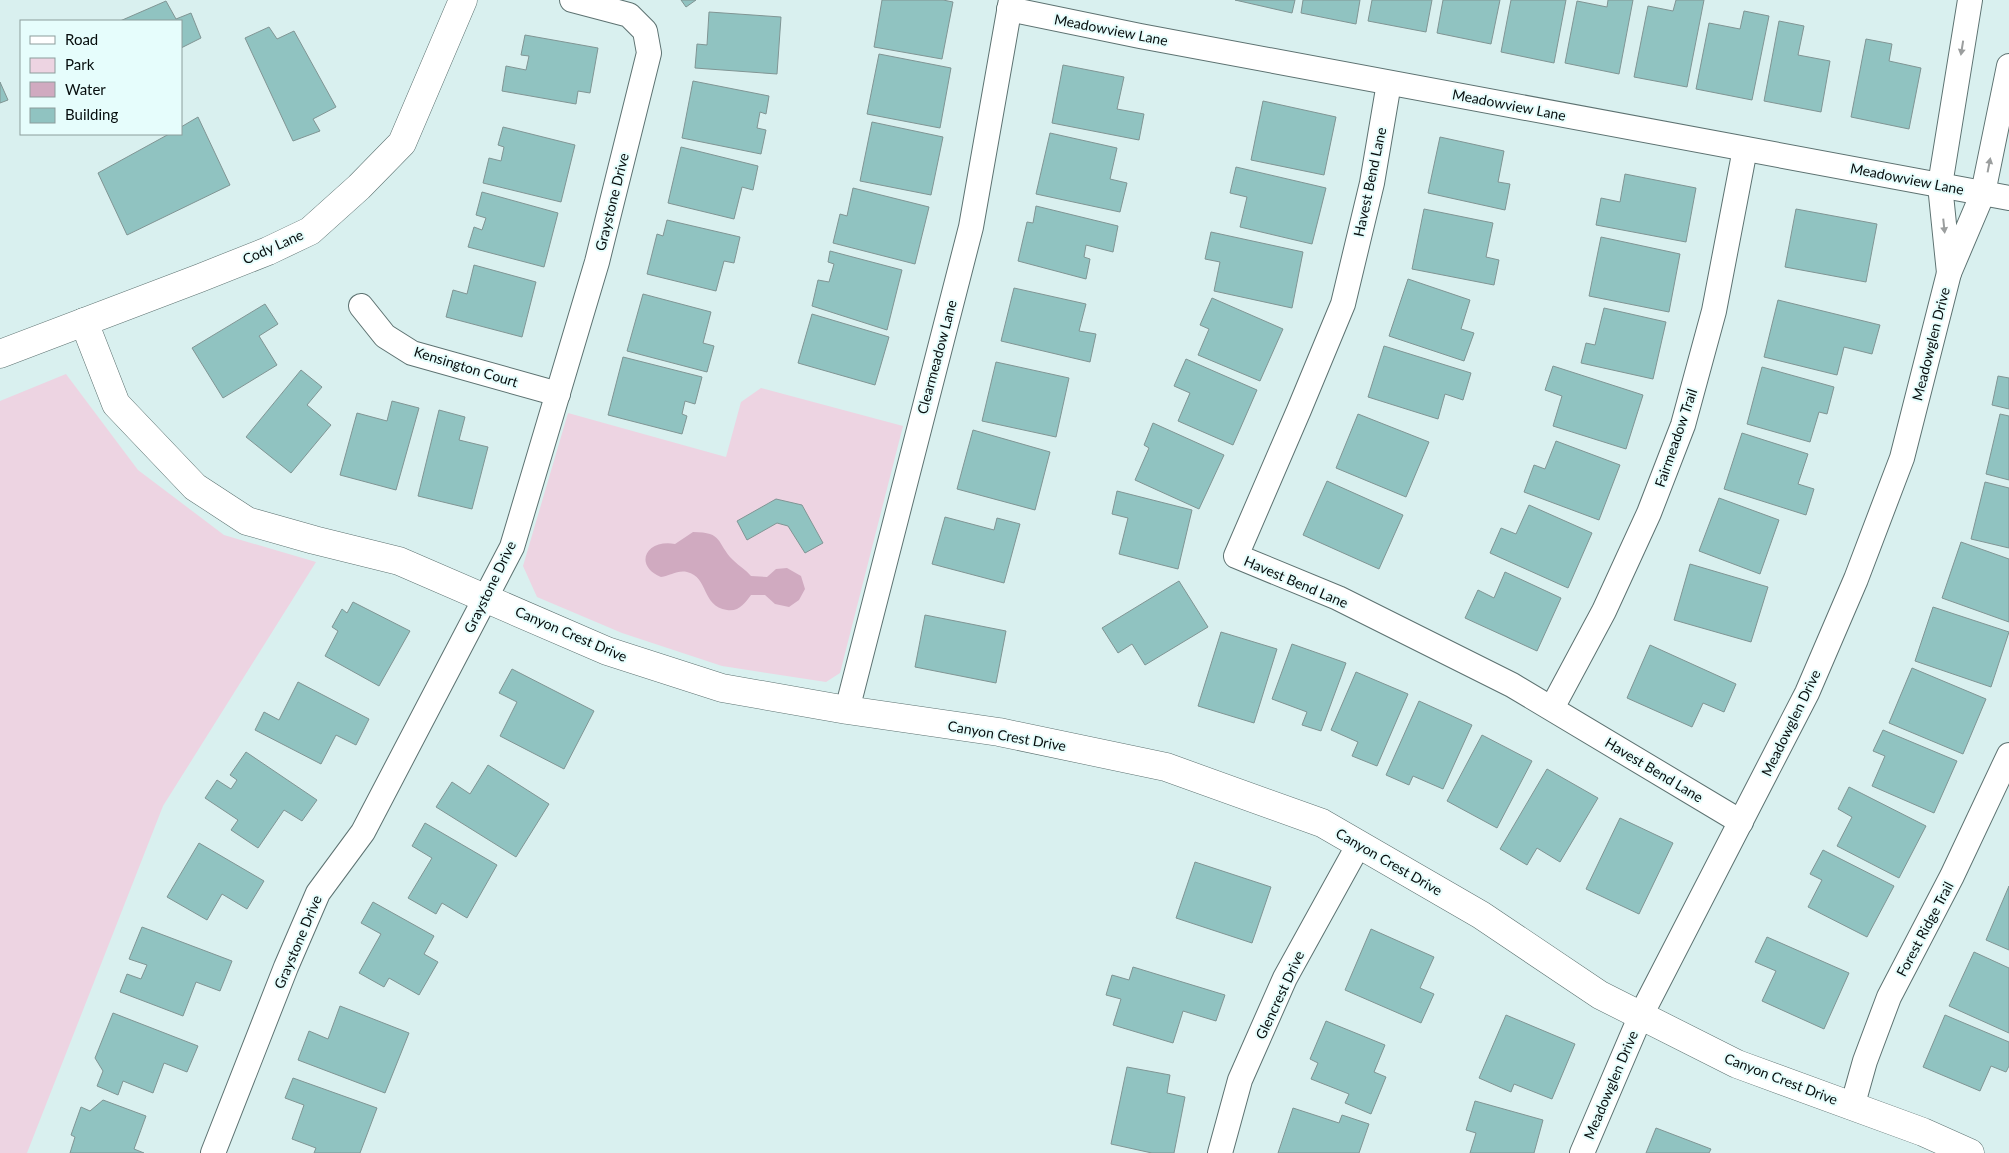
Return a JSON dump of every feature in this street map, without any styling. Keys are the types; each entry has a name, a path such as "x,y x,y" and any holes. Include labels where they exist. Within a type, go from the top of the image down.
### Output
{"street":[{"name":"Cody Lane","path":"0,354 200,278 268,251 310,231 359,187 402,143 463,0"},
{"name":"Graystone Drive","path":"213,1153 286,967 318,893 363,832 512,547 598,262 649,53 645,31 629,15 572,0"},
{"name":"Meadowglen Drive","path":"1949,273 1940,185 1970,0"},
{"name":"Meadowview Lane","path":"1010,5 1140,36 2009,198"},
{"name":"Clearmeadow Lane","path":"847,710 971,227 1010,5"},
{"name":"Meadowglen Drive","path":"1582,1153 1641,1015 1807,693 1859,571 1902,458 1949,273 1984,194 2009,66"},
{"name":"Havest Bend Lane","path":"1390,82 1372,183 1343,304 1236,556 1338,598 1512,685 1741,822"},
{"name":"Fairmeadow Trail","path":"1552,708 1604,611 1637,540 1683,425 1714,311 1745,149"},
{"name":"Kensington Court","path":"360,306 385,336 412,353 558,394"},
{"name":"Canyon Crest Drive","path":"84,322 116,404 195,488 247,521 400,561 607,651 722,688 847,710 998,732 1166,767 1322,823 1481,915 1600,995 1737,1064 1923,1132 1970,1153"},
{"name":"Forest Ridge Trail","path":"1852,1107 1865,1061 1889,997 1952,876 2009,755"},
{"name":"Glencrest Drive","path":"1220,1153 1240,1080 1285,978 1359,844"}],"green space":[{"path":"66,374 138,470 224,535 316,562 163,806 27,1153 0,1153 0,401"},
{"path":"761,388 903,426 840,673 826,682 722,666 622,633 537,597 523,566 568,413 726,457 741,402"}],"water":[{"path":"693,532 715,536 733,560 751,576 767,577 776,569 787,568 801,576 805,589 799,600 789,607 775,604 765,595 751,595 744,604 735,610 727,610 713,603 699,579 694,575 680,572 661,577 652,572 645,560 650,549 665,543 675,544"}],"building":[{"path":"681,0 696,0 686,7"},
{"path":"882,0 943,0 953,2 942,59 874,47"},
{"path":"1235,0 1295,0 1292,13"},
{"path":"1303,0 1360,0 1356,24 1301,13"},
{"path":"1372,0 1432,0 1426,32 1368,21"},
{"path":"1443,0 1500,0 1491,44 1437,33"},
{"path":"1511,0 1566,0 1554,63 1501,52"},
{"path":"1608,0 1633,0 1619,74 1565,63 1577,1 1607,7"},
{"path":"1676,0 1704,0 1687,87 1634,77 1648,6 1673,11"},
{"path":"166,1 176,19 191,13 201,38 182,48 182,20 122,20"},
{"path":"1744,11 1769,16 1752,100 1696,89 1709,23 1740,29"},
{"path":"709,12 781,17 777,74 695,68 697,44 707,45"},
{"path":"1779,21 1804,26 1798,55 1830,61 1821,112 1764,101"},
{"path":"269,27 277,39 294,31 336,107 313,119 320,131 293,141 245,38"},
{"path":"525,35 598,48 590,93 578,91 576,104 502,91 506,66 526,70 529,56 521,55"},
{"path":"1866,39 1892,44 1889,61 1921,68 1909,129 1851,117"},
{"path":"879,54 951,68 940,128 867,114"},
{"path":"1063,65 1124,77 1117,109 1144,114 1139,140 1052,123"},
{"path":"693,81 769,96 766,114 760,112 757,128 766,130 761,154 682,138"},
{"path":"0,82 8,100 0,103"},
{"path":"1263,101 1336,117 1324,175 1251,160"},
{"path":"198,117 230,185 127,235 98,173 167,135 182,135 182,126"},
{"path":"872,122 943,137 931,195 860,181"},
{"path":"503,127 575,145 561,202 483,183 489,158 501,161 504,147 498,145"},
{"path":"1050,133 1117,148 1110,179 1127,183 1120,212 1036,194"},
{"path":"1440,137 1504,151 1498,182 1510,184 1505,210 1428,193"},
{"path":"681,147 758,166 753,190 742,187 734,219 668,203"},
{"path":"1236,167 1326,188 1312,244 1240,227 1247,197 1230,193"},
{"path":"1625,174 1696,188 1686,242 1596,225 1601,198 1620,202"},
{"path":"853,188 929,207 915,264 833,243 840,214 847,216"},
{"path":"482,192 558,213 544,267 468,247 474,227 482,230 486,218 476,215"},
{"path":"1036,206 1118,226 1113,252 1086,245 1084,257 1090,259 1086,279 1018,261 1027,222 1033,223"},
{"path":"1424,209 1493,223 1486,257 1499,260 1494,285 1412,269"},
{"path":"1796,209 1877,224 1866,282 1785,267"},
{"path":"667,220 740,237 734,263 724,261 716,291 647,274 657,234 663,236"},
{"path":"1211,232 1303,252 1292,308 1214,291 1220,262 1205,259"},
{"path":"1601,237 1680,254 1669,312 1589,296"},
{"path":"830,251 902,270 887,330 812,306 818,280 829,282 834,264 828,262"},
{"path":"474,265 536,282 522,337 446,317 453,290 467,294"},
{"path":"1408,279 1470,300 1461,329 1474,333 1464,361 1389,336"},
{"path":"1014,288 1086,304 1079,331 1096,334 1090,362 1001,341"},
{"path":"643,294 711,312 703,343 714,346 707,372 627,351"},
{"path":"1212,298 1283,329 1260,381 1198,355 1209,329 1200,325"},
{"path":"1778,300 1880,325 1872,354 1844,347 1837,375 1764,357"},
{"path":"265,304 278,324 259,336 277,365 223,398 192,348"},
{"path":"1604,308 1666,322 1653,379 1581,363 1586,343 1595,345"},
{"path":"812,314 889,337 875,385 798,363"},
{"path":"1384,346 1471,373 1463,400 1445,394 1438,419 1368,397"},
{"path":"623,357 702,377 695,404 685,401 682,414 687,416 682,434 608,415"},
{"path":"1186,359 1257,390 1233,445 1178,421 1190,393 1174,386"},
{"path":"996,362 1069,378 1056,437 982,421"},
{"path":"1553,366 1643,395 1626,449 1553,426 1562,396 1545,390"},
{"path":"1762,367 1834,387 1827,414 1819,412 1810,442 1747,424"},
{"path":"301,370 322,387 307,405 331,425 291,473 246,437"},
{"path":"1998,376 2009,378 2009,409 1992,405"},
{"path":"392,401 419,408 396,490 340,475 357,413 387,421"},
{"path":"439,410 465,417 459,440 488,447 472,509 418,496"},
{"path":"1358,414 1429,442 1406,497 1336,468"},
{"path":"2000,414 2009,416 2009,480 1986,474"},
{"path":"1153,423 1224,455 1199,509 1135,480 1149,448 1144,445"},
{"path":"973,430 1050,452 1035,510 957,489"},
{"path":"1742,433 1808,454 1798,484 1814,489 1806,515 1724,489"},
{"path":"1556,441 1620,465 1599,520 1524,492 1534,465 1545,469"},
{"path":"1327,481 1403,515 1379,569 1303,535"},
{"path":"1985,482 2009,488 2009,548 1971,539"},
{"path":"1117,491 1192,510 1178,569 1119,554 1128,518 1112,514"},
{"path":"1719,498 1779,520 1760,574 1699,551"},
{"path":"776,499 802,505 823,543 805,553 788,526 777,523 747,540 737,521"},
{"path":"1529,505 1592,533 1568,588 1490,553 1501,528 1516,534"},
{"path":"945,517 994,530 997,518 1020,524 1004,583 932,564"},
{"path":"1961,542 2009,559 2009,622 1942,598"},
{"path":"1690,564 1768,587 1751,642 1674,620"},
{"path":"1505,572 1561,598 1537,651 1465,618 1478,590 1494,598"},
{"path":"1179,581 1208,627 1145,665 1132,644 1118,653 1102,628"},
{"path":"353,602 410,631 379,686 325,656 338,631 332,627 342,609 347,613"},
{"path":"1933,607 2009,632 1991,687 1915,661"},
{"path":"925,615 1006,631 996,683 915,667"},
{"path":"1221,632 1277,649 1254,723 1198,706"},
{"path":"1292,644 1346,663 1321,731 1302,725 1307,712 1272,699"},
{"path":"1650,645 1736,684 1724,712 1703,703 1692,727 1627,698"},
{"path":"1912,668 1986,699 1963,754 1889,723"},
{"path":"512,669 594,711 564,769 500,736 517,702 499,693"},
{"path":"1356,672 1408,694 1377,766 1352,756 1358,742 1331,730"},
{"path":"298,682 369,719 356,745 336,735 321,764 255,730 264,712 279,720"},
{"path":"1419,701 1472,725 1443,789 1413,776 1409,785 1386,775"},
{"path":"1883,730 1957,761 1934,813 1872,786 1885,756 1873,751"},
{"path":"1482,735 1532,761 1497,828 1447,801"},
{"path":"246,752 317,800 302,821 284,810 258,848 231,830 238,820 205,798 217,780 231,789 237,780 230,775"},
{"path":"488,765 549,804 516,857 436,807 452,782 470,794"},
{"path":"1547,769 1598,798 1560,862 1537,848 1527,865 1500,849"},
{"path":"1849,787 1926,826 1899,878 1837,846 1852,817 1838,809"},
{"path":"1620,818 1673,843 1639,914 1586,889"},
{"path":"425,823 497,865 467,918 442,903 436,914 408,898 432,858 412,846"},
{"path":"199,843 264,881 247,909 222,894 207,920 167,897"},
{"path":"1823,850 1894,886 1867,937 1808,907 1822,880 1810,874"},
{"path":"1195,862 1271,887 1252,943 1176,918"},
{"path":"2009,886 2009,950 1986,940"},
{"path":"373,902 434,936 424,954 438,962 419,995 389,978 384,987 359,973 381,934 361,923"},
{"path":"142,927 232,961 220,991 196,982 183,1016 120,992 127,974 141,979 147,965 129,959"},
{"path":"1371,929 1434,957 1420,988 1434,994 1421,1023 1345,990"},
{"path":"1767,937 1849,973 1824,1029 1762,1001 1776,971 1755,962"},
{"path":"1974,952 2009,968 2009,1033 1949,1006"},
{"path":"1133,967 1225,995 1216,1021 1183,1011 1173,1043 1113,1025 1121,999 1106,995 1112,975 1129,980"},
{"path":"340,1006 409,1033 385,1093 298,1060 309,1031 328,1039"},
{"path":"113,1013 198,1046 187,1072 164,1063 153,1093 123,1081 118,1095 97,1086 103,1071 95,1058"},
{"path":"1506,1015 1575,1044 1552,1099 1514,1084 1511,1092 1479,1078"},
{"path":"1945,1015 2009,1042 2009,1066 2006,1072 1991,1066 1980,1091 1923,1067"},
{"path":"1326,1021 1385,1045 1374,1072 1386,1077 1371,1114 1345,1103 1349,1094 1311,1079 1318,1063 1310,1059"},
{"path":"1127,1067 1170,1075 1167,1093 1185,1097 1174,1153 1152,1153 1111,1144"},
{"path":"293,1078 377,1108 360,1153 314,1153 316,1148 292,1139 304,1105 285,1098"},
{"path":"103,1100 146,1116 134,1149 144,1153 70,1153 75,1137 71,1135 81,1107 90,1111"},
{"path":"1475,1101 1543,1120 1534,1153 1470,1153 1476,1133 1466,1130"},
{"path":"1293,1108 1339,1123 1342,1115 1369,1124 1359,1153 1278,1153"},
{"path":"1656,1128 1711,1149 1709,1153 1646,1153"}]}
